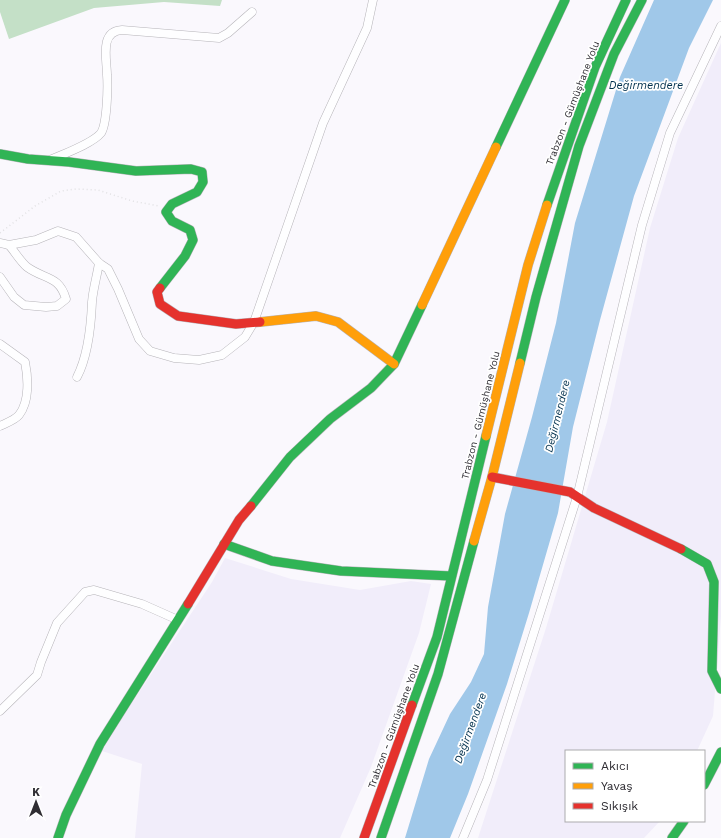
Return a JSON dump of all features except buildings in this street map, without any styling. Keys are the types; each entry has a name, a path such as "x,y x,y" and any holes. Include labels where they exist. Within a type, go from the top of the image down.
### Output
{"main road":[{"path":"58,838 66,815 100,744 178,620 238,520 290,457 330,419 371,388 394,364 565,0"},
{"name":"Trabzon - Gümüşhane Yolu","path":"364,838 436,637 530,258 554,181 595,67 626,0"},
{"path":"381,838 438,674 492,477 536,297 577,153 614,54 642,0"},
{"path":"0,154 28,159 136,171 191,169 202,172 203,182 197,192 172,204 166,212 172,221 190,230 193,240 186,256 157,292 160,304 178,316 236,324 316,316 338,322 394,364"},
{"path":"492,477 503,478 574,494 594,508 681,549 707,564 714,582 712,671 721,689"},
{"path":"224,544 272,561 341,571 442,574 451,576"},
{"path":"705,783 721,752"},
{"path":"672,838 683,822"}],"street":[{"path":"0,243 9,245 36,240 58,231 76,237 99,263 108,269 139,339 150,351 174,358 199,360 222,355 245,337 254,322 323,122 368,28 373,0"},
{"path":"49,161 94,140 101,132 105,122 108,76 105,48 110,35 116,30 219,38 228,33 252,12"},
{"path":"463,838 487,780 574,494 642,225 670,133 721,26"},
{"path":"0,277 14,297 24,305 46,307 58,306 66,299 63,289 55,281 35,272 25,265 9,245"},
{"path":"77,377 85,356 99,263"},
{"path":"0,344 25,362 28,373 24,405 19,415 0,426"},
{"path":"0,711 37,675 56,623 85,592 94,590 99,591 142,604 178,620"}],"path":[{"path":"0,233 35,206 61,191 98,190 132,201 160,206 172,204"}],"shaded area":[{"path":"721,43 721,616 713,716 697,750 565,750 565,822 659,822 644,838 478,838 546,628 607,422 650,228 678,138"},
{"path":"225,558 291,579 360,590 411,581 431,584 419,633 371,767 340,838 135,838 142,764 102,751 212,582"}],"green space":[{"path":"0,0 222,0 220,6 164,2 94,8 9,39 0,12"}],"water":[{"name":"Değirmendere","path":"654,0 713,0 689,48 634,196 600,320 573,427 558,513 507,684 468,794 450,838 405,838 429,759 450,714 471,682 484,654 488,607 505,514 556,323 575,223 620,77"}],"traffic: fast":[{"path":"496,147 565,0"},
{"path":"547,205 595,67 626,0"},
{"path":"520,363 536,297 579,146 614,54 642,0"},
{"path":"0,154 28,159 69,162 136,171 191,169 202,172 203,182 197,192 172,204 166,212 172,221 190,230 193,240 185,256 160,288"},
{"path":"251,506 290,457 330,419 371,388 394,364 422,305"},
{"path":"412,705 437,637 486,436"},
{"path":"381,838 438,674 474,541"},
{"path":"224,544 272,561 341,571 451,576"},
{"path":"681,549 707,564 714,582 712,671 721,689"},
{"path":"58,838 66,815 100,744 188,604"},
{"path":"705,783 721,752"},
{"path":"672,838 683,822"}],"traffic: slow":[{"path":"422,305 496,147"},
{"path":"486,436 528,265 547,205"},
{"path":"260,322 316,316 338,322 394,364"},
{"path":"474,541 492,477 520,363"}],"traffic: jam":[{"path":"160,288 157,292 160,304 178,316 236,324 260,322"},
{"path":"492,477 570,492 594,508 681,549"},
{"path":"188,604 239,520 251,506"},
{"path":"364,838 412,705"}]}
